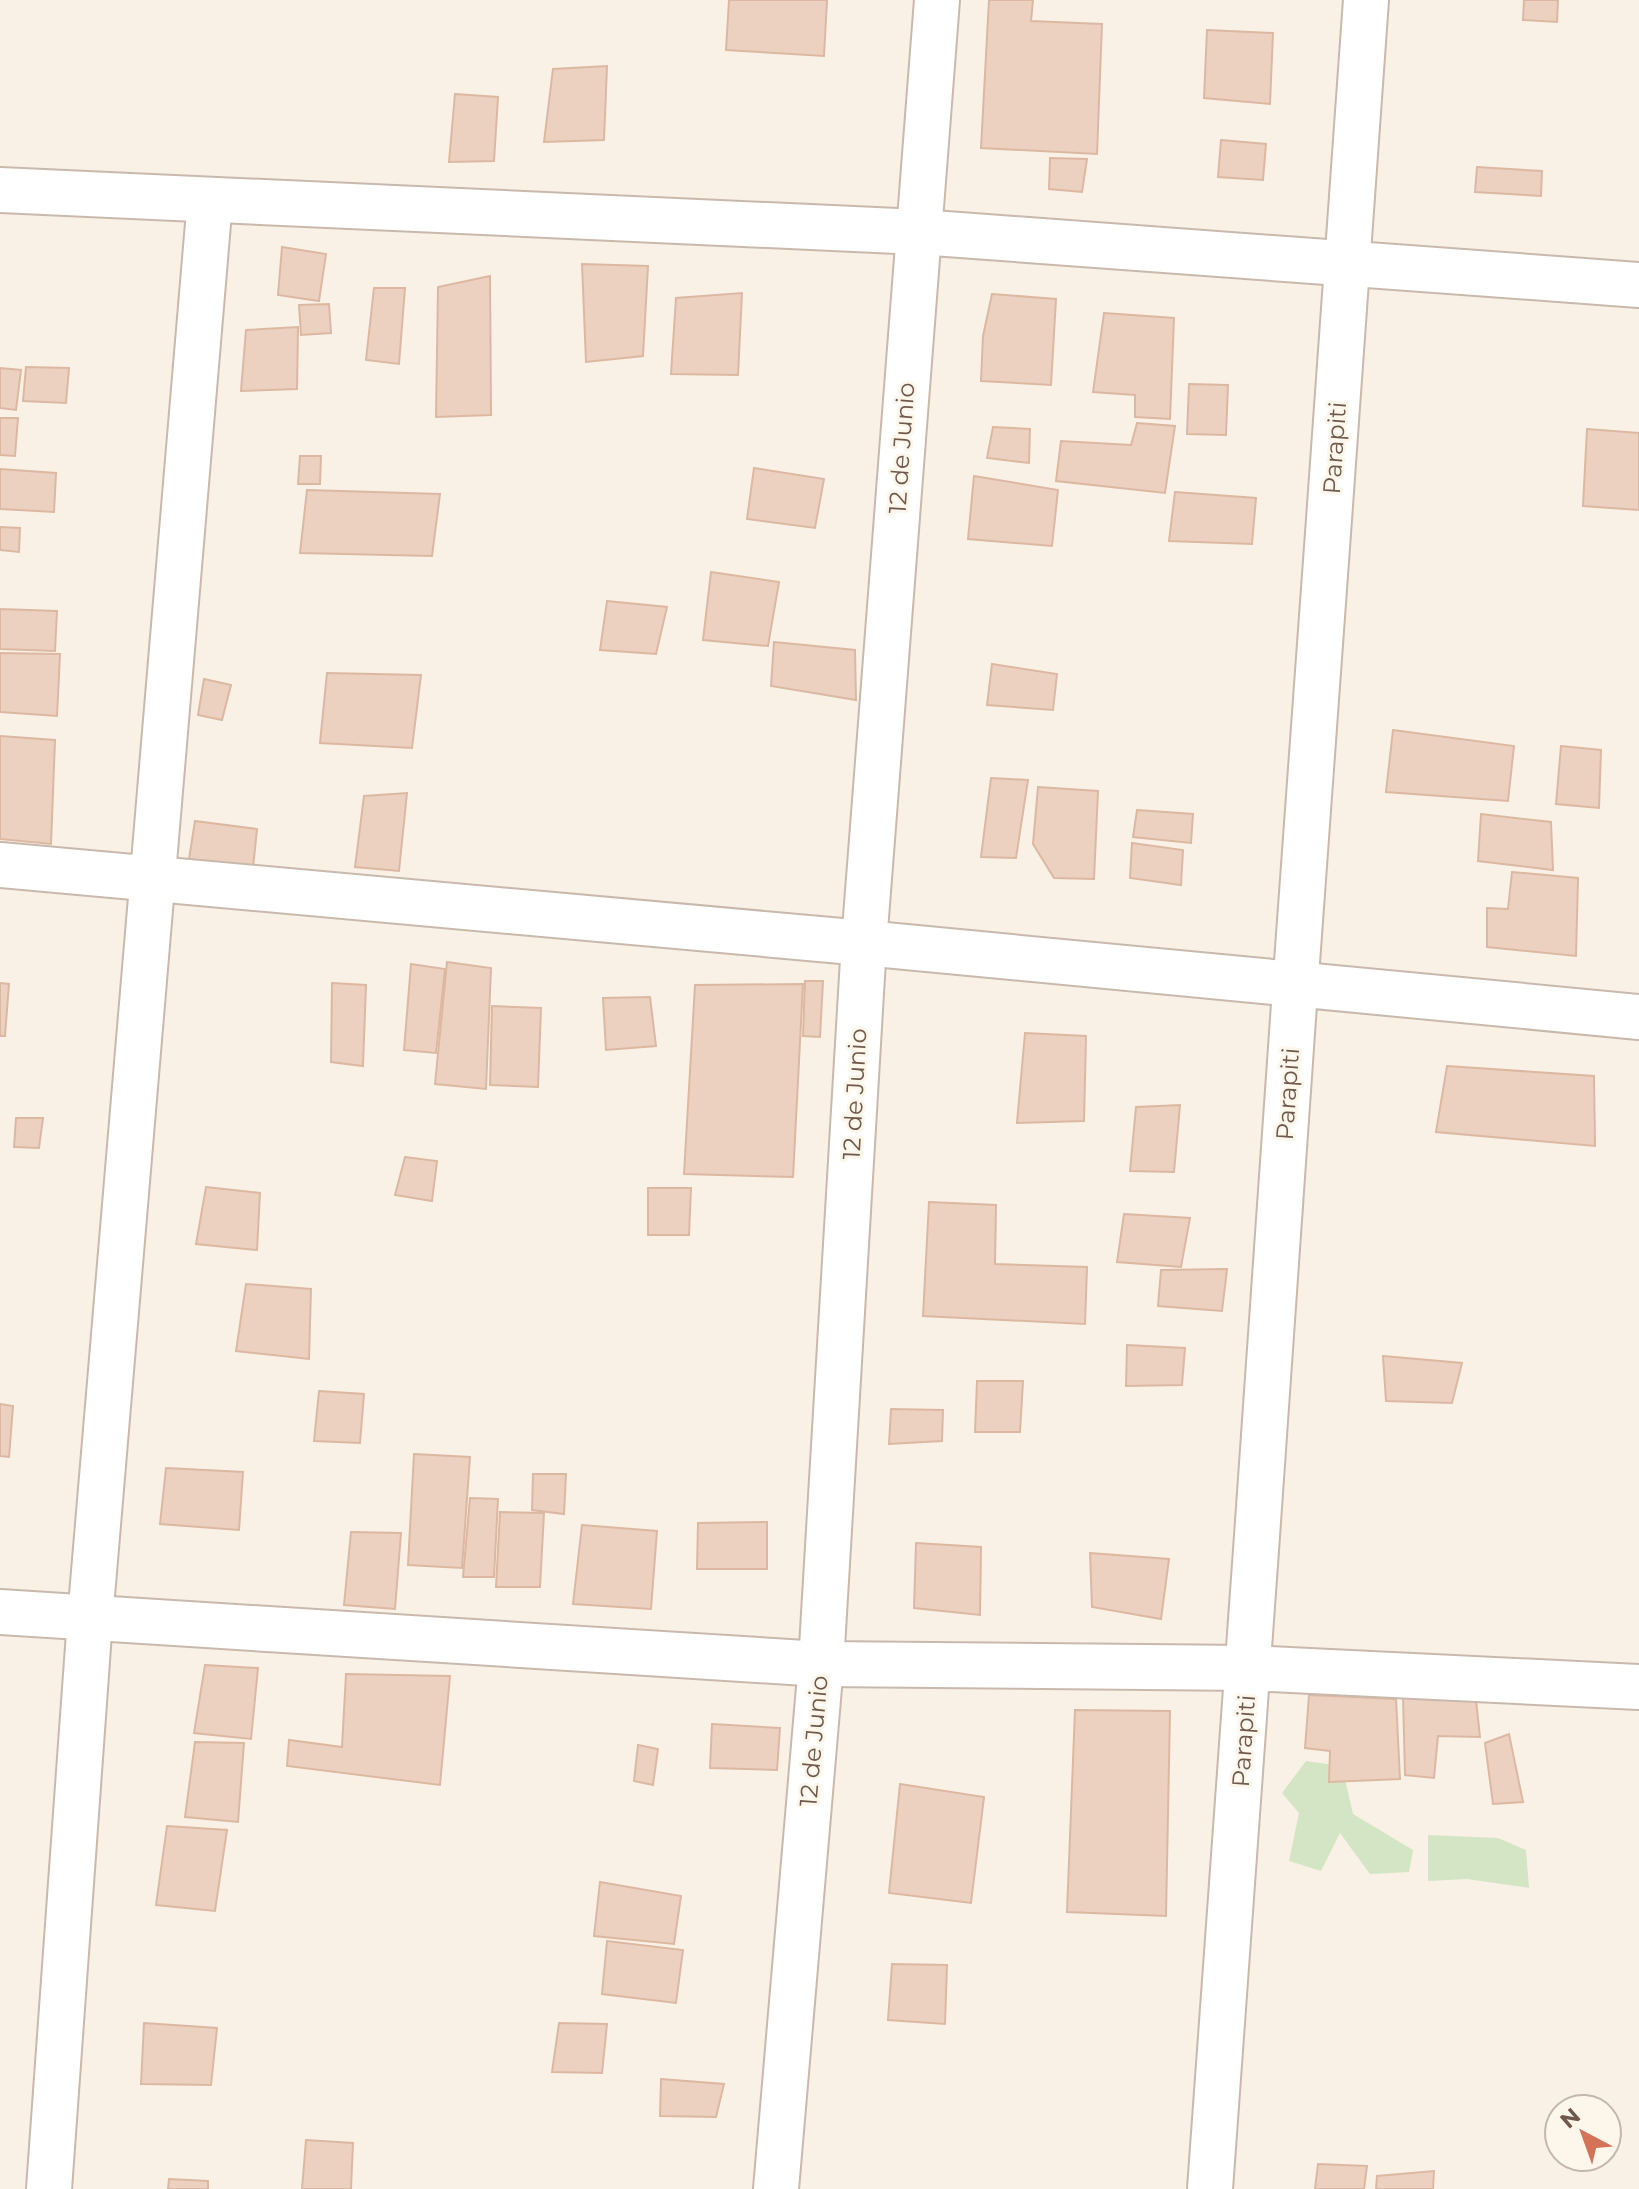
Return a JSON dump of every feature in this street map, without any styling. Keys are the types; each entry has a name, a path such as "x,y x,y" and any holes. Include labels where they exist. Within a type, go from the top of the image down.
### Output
{"street":[{"name":"12 de Junio","path":"776,2189 821,1664 864,943 937,0"},
{"name":"Parapiti","path":"1210,2189 1366,0"},
{"path":"0,190 919,232 1639,285"},
{"path":"49,2189 90,1619 210,200"},
{"path":"0,865 1639,1017"},
{"path":"0,1612 821,1664 1249,1668 1639,1687"}],"green space":[{"path":"1306,1761 1342,1766 1353,1814 1413,1850 1409,1872 1370,1874 1340,1833 1321,1871 1289,1861 1299,1813 1282,1793"},
{"path":"1428,1835 1498,1838 1526,1850 1529,1888 1467,1879 1428,1881"}],"building":[{"path":"729,0 827,0 824,56 726,50"},
{"path":"989,0 1033,0 1031,21 1102,24 1097,154 981,148"},
{"path":"1524,0 1558,0 1557,22 1523,20"},
{"path":"1207,30 1273,33 1270,104 1204,98"},
{"path":"607,66 604,140 544,142 553,69"},
{"path":"455,94 498,97 494,161 449,162"},
{"path":"1221,140 1266,144 1263,180 1218,177"},
{"path":"1050,158 1087,159 1082,192 1049,189"},
{"path":"1477,167 1542,171 1541,196 1475,192"},
{"path":"282,247 326,254 319,301 278,295"},
{"path":"582,264 648,266 643,356 586,362"},
{"path":"490,276 491,415 436,417 438,287"},
{"path":"374,288 405,288 399,364 366,360"},
{"path":"742,293 738,375 671,374 676,298"},
{"path":"992,294 1056,299 1051,385 981,381 983,336"},
{"path":"329,304 331,333 301,335 299,305"},
{"path":"1104,313 1174,318 1170,419 1135,417 1135,395 1093,392"},
{"path":"298,327 297,389 241,391 246,330"},
{"path":"26,367 69,368 66,403 23,401"},
{"path":"0,368 21,370 16,410 0,408"},
{"path":"1189,384 1228,385 1226,435 1187,434"},
{"path":"0,418 18,418 15,456 0,455"},
{"path":"1137,423 1175,426 1165,493 1056,481 1061,441 1131,445"},
{"path":"993,427 1030,429 1029,463 987,458"},
{"path":"1587,429 1639,433 1639,510 1583,506"},
{"path":"300,456 321,456 320,484 298,484"},
{"path":"754,468 824,479 815,528 747,519"},
{"path":"0,469 56,473 54,512 0,509"},
{"path":"974,476 1058,490 1052,546 968,539"},
{"path":"307,490 440,494 432,556 300,553"},
{"path":"1175,492 1256,498 1252,544 1169,541"},
{"path":"0,527 20,528 19,552 0,550"},
{"path":"711,572 779,582 768,646 703,640"},
{"path":"607,601 667,607 656,654 600,650"},
{"path":"0,609 57,611 55,651 0,649"},
{"path":"774,642 855,650 856,700 771,686"},
{"path":"0,653 60,654 57,716 0,712"},
{"path":"992,664 1057,674 1053,710 987,705"},
{"path":"327,673 421,675 412,748 320,743"},
{"path":"204,679 231,685 222,720 198,715"},
{"path":"1393,730 1514,746 1508,801 1386,792"},
{"path":"0,736 55,740 51,844 0,839"},
{"path":"1561,746 1601,750 1599,808 1556,804"},
{"path":"991,778 1028,780 1016,858 981,857"},
{"path":"1038,787 1098,791 1094,879 1054,878 1033,844"},
{"path":"407,793 399,871 355,867 364,796"},
{"path":"1137,810 1193,814 1191,843 1133,837"},
{"path":"1481,814 1551,822 1553,870 1478,861"},
{"path":"195,821 257,829 253,868 189,859"},
{"path":"1132,843 1183,850 1181,885 1130,878"},
{"path":"1512,872 1578,878 1576,956 1487,947 1487,908 1508,909"},
{"path":"447,962 491,968 486,1089 435,1084"},
{"path":"411,964 445,969 436,1053 404,1050"},
{"path":"805,981 823,981 820,1037 803,1036"},
{"path":"0,983 9,984 5,1036 0,1036"},
{"path":"332,983 366,985 363,1066 331,1062"},
{"path":"803,984 793,1177 684,1174 695,985"},
{"path":"650,997 656,1046 606,1050 603,998"},
{"path":"492,1006 541,1008 538,1087 490,1085"},
{"path":"1025,1033 1086,1036 1084,1121 1017,1123"},
{"path":"1447,1066 1594,1076 1595,1146 1436,1132"},
{"path":"1180,1105 1174,1172 1130,1171 1136,1107"},
{"path":"16,1118 43,1118 39,1148 14,1147"},
{"path":"405,1157 437,1161 432,1201 395,1195"},
{"path":"206,1187 260,1193 257,1250 196,1244"},
{"path":"648,1188 691,1188 689,1235 648,1235"},
{"path":"929,1202 996,1205 995,1264 1087,1267 1085,1324 923,1316"},
{"path":"1124,1214 1190,1218 1181,1267 1117,1262"},
{"path":"1227,1269 1222,1311 1158,1306 1161,1270"},
{"path":"246,1284 311,1289 309,1359 236,1351"},
{"path":"1127,1345 1185,1348 1182,1385 1126,1386"},
{"path":"1383,1356 1462,1363 1452,1403 1386,1401"},
{"path":"977,1381 1023,1381 1020,1432 975,1432"},
{"path":"319,1391 364,1394 360,1443 314,1441"},
{"path":"0,1404 13,1406 9,1457 0,1456"},
{"path":"891,1409 943,1410 942,1441 889,1444"},
{"path":"414,1454 470,1457 462,1568 408,1565"},
{"path":"166,1468 243,1472 239,1530 160,1524"},
{"path":"533,1474 566,1474 564,1514 532,1510"},
{"path":"470,1498 498,1499 494,1577 463,1577"},
{"path":"500,1512 544,1513 540,1587 496,1587"},
{"path":"767,1522 767,1569 697,1569 698,1523"},
{"path":"582,1525 657,1531 651,1609 573,1604"},
{"path":"351,1532 401,1533 395,1609 344,1605"},
{"path":"916,1543 981,1547 980,1615 914,1608"},
{"path":"1090,1553 1169,1559 1161,1619 1092,1607"},
{"path":"205,1665 258,1668 251,1739 194,1733"},
{"path":"346,1674 450,1676 440,1785 287,1766 289,1740 342,1747"},
{"path":"1309,1695 1396,1699 1400,1779 1329,1782 1330,1751 1305,1748"},
{"path":"1403,1695 1476,1700 1480,1737 1438,1736 1434,1778 1405,1775"},
{"path":"1075,1710 1170,1711 1166,1916 1067,1912"},
{"path":"712,1724 780,1728 777,1770 710,1768"},
{"path":"1509,1734 1523,1802 1493,1804 1485,1743"},
{"path":"195,1742 244,1743 238,1822 185,1817"},
{"path":"638,1745 658,1749 653,1785 634,1781"},
{"path":"900,1784 984,1797 971,1903 889,1893"},
{"path":"167,1826 227,1830 215,1911 156,1905"},
{"path":"600,1882 681,1896 674,1944 594,1936"},
{"path":"607,1941 683,1950 676,2003 602,1994"},
{"path":"892,1964 947,1965 945,2024 888,2020"},
{"path":"144,2023 217,2028 211,2085 141,2084"},
{"path":"559,2023 607,2024 602,2073 552,2072"},
{"path":"661,2079 724,2084 716,2117 660,2116"},
{"path":"306,2140 353,2143 351,2189 302,2189"},
{"path":"1318,2164 1367,2166 1364,2189 1315,2189"},
{"path":"1434,2171 1433,2189 1376,2189 1377,2176"},
{"path":"169,2179 208,2181 208,2189 168,2189"}]}
